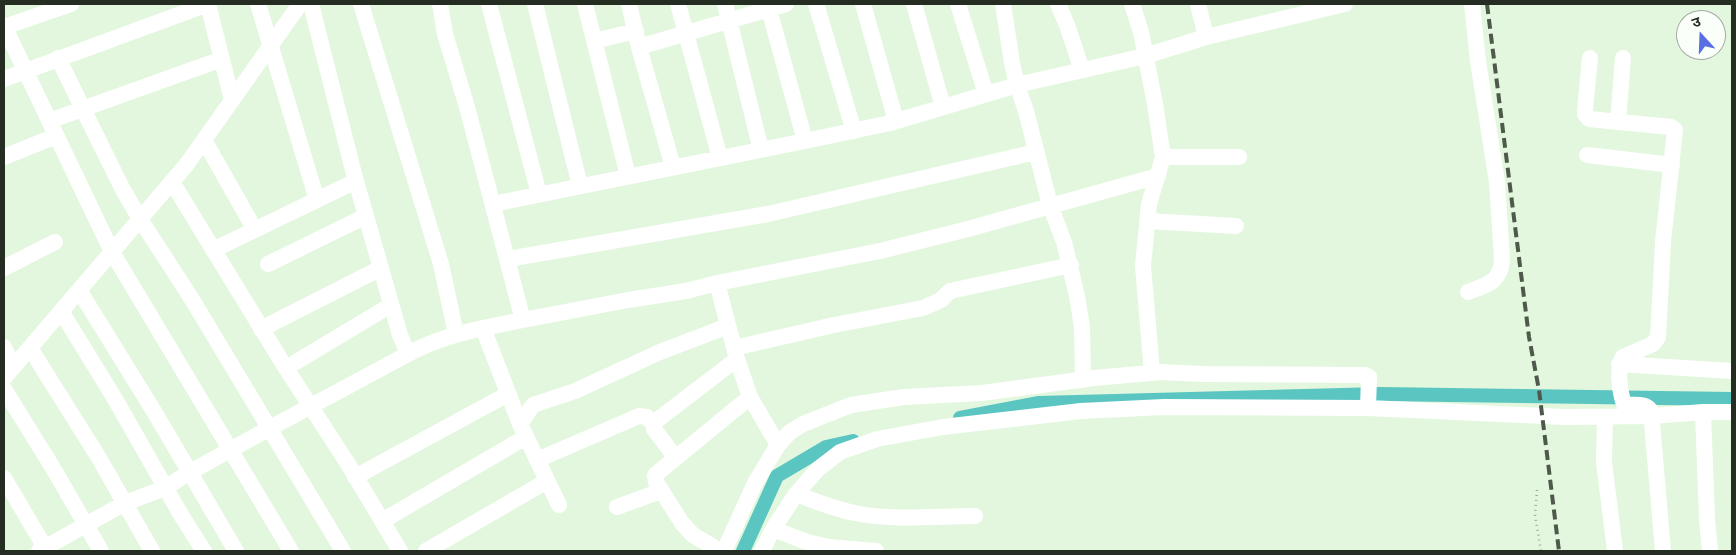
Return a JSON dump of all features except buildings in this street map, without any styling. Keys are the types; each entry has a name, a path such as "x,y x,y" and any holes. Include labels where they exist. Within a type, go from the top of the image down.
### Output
{"street":[{"path":"71,4 4,26 112,252 291,551"},
{"path":"4,79 208,4 232,100"},
{"path":"258,4 316,200"},
{"path":"8,373 187,164 300,4"},
{"path":"311,4 356,181 400,335 408,354"},
{"path":"361,4 441,264 456,334"},
{"path":"489,4 539,194"},
{"path":"535,4 580,186"},
{"path":"585,4 628,176"},
{"path":"629,4 673,167"},
{"path":"678,4 720,158"},
{"path":"725,4 761,150"},
{"path":"594,41 638,40 687,33 786,4"},
{"path":"816,4 854,131"},
{"path":"863,4 896,121"},
{"path":"914,4 943,107"},
{"path":"958,4 986,94"},
{"path":"1003,4 1017,85 1026,111 1050,205 1071,265 1082,327 1083,380"},
{"path":"1058,4 1082,70"},
{"path":"1132,4 1141,32 1163,157 1150,204 1143,266 1152,373"},
{"path":"1198,4 1206,37"},
{"path":"493,204 854,131 896,121 1017,85 1145,56 1206,37 1345,4"},
{"path":"1468,292 1492,282 1499,276 1502,269 1498,190 1478,61 1472,4"},
{"path":"444,5 445,34 467,107 523,320"},
{"path":"769,9 805,141"},
{"path":"58,58 82,110 140,219 193,301 343,551"},
{"path":"1590,58 1586,117 1589,119 1674,128 1675,133 1663,242 1658,337 1653,344 1623,357 1619,364 1622,394 1628,405 1648,407 1652,416 1663,551"},
{"path":"1618,122 1623,58"},
{"path":"4,157 82,110 222,59"},
{"path":"204,140 255,230"},
{"path":"508,259 768,214 1036,152"},
{"path":"1587,155 1672,165"},
{"path":"1163,157 1239,157"},
{"path":"4,478 43,550 85,524 125,503 166,488 190,472 423,346 456,334 628,300 686,291 717,283 880,251 968,229 1158,176"},
{"path":"213,250 356,181"},
{"path":"172,182 261,329 400,551"},
{"path":"268,264 366,216"},
{"path":"1148,221 1236,226"},
{"path":"4,268 55,242"},
{"path":"654,425 735,354 834,325 923,308 941,300 950,291 1071,265"},
{"path":"261,329 381,268"},
{"path":"717,283 735,354 750,397 778,445"},
{"path":"79,290 236,551"},
{"path":"286,368 391,305"},
{"path":"61,311 204,551"},
{"path":"382,521 523,431 534,405 575,391 660,352 728,326"},
{"path":"483,328 523,431 559,505"},
{"path":"4,347 8,373"},
{"path":"30,348 99,458 152,551"},
{"path":"1619,364 1732,371"},
{"path":"724,551 755,483 778,445 790,432 803,424 851,405 904,397 982,392 1152,373 1365,374 1368,380 1367,403"},
{"path":"4,389 101,551"},
{"path":"355,477 508,394"},
{"path":"720,551 693,535 682,523 656,482 655,475 750,397"},
{"path":"762,551 773,529 796,494 818,469 840,452 877,439 943,427 1082,411 1164,407 1367,403 1542,416 1605,417 1732,412"},
{"path":"1703,412 1710,551"},
{"path":"537,460 639,416 647,417 654,425 657,435 675,457"},
{"path":"1605,417 1604,462 1614,551"},
{"path":"426,551 547,481"},
{"path":"617,507 661,490"},
{"path":"796,494 836,509 856,514 881,517 975,516"},
{"path":"773,529 807,542 828,547 876,551"}],"path":[{"path":"1537,490 1535,515 1541,551"}],"waterway":[{"path":"960,418 1039,403 1380,394 1732,399"},
{"path":"743,551 777,476 826,447 853,441"}],"railway":[{"path":"1487,4 1529,337 1539,390 1559,551"}]}
